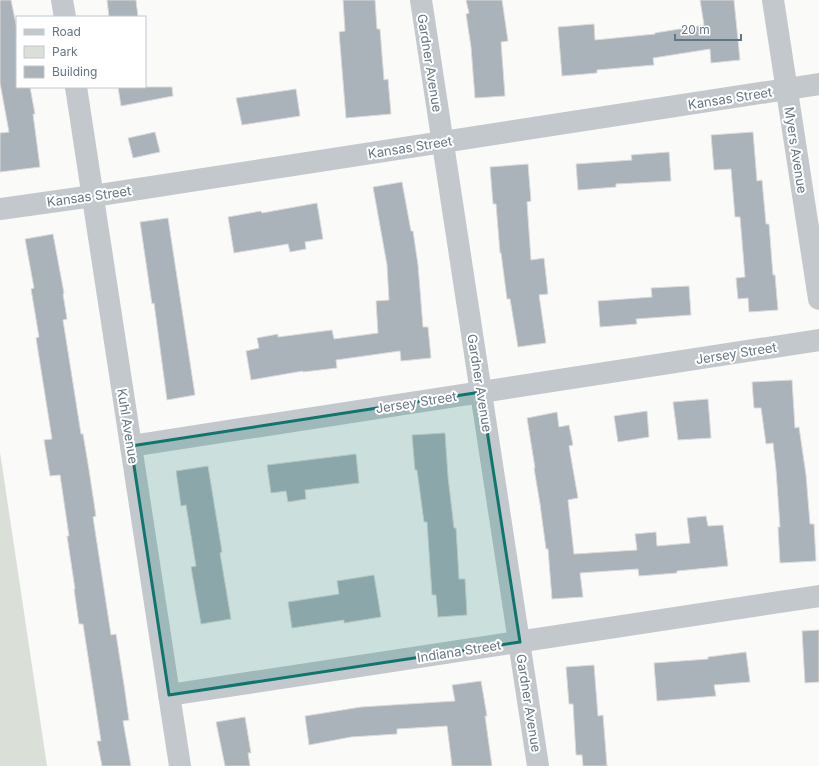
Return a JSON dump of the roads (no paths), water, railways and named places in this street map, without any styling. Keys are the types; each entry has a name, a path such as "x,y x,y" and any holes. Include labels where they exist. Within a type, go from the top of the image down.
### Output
{"street":[{"path":"62,0 65,16"},
{"name":"Gardner Avenue","path":"421,0 538,766"},
{"name":"Myers Avenue","path":"773,0 819,300"},
{"name":"Kansas Street","path":"0,209 819,84"},
{"name":"Kuhl Avenue","path":"76,88 180,766"},
{"name":"Jersey Street","path":"131,446 819,340"},
{"name":"Indiana Street","path":"169,695 819,596"}]}
